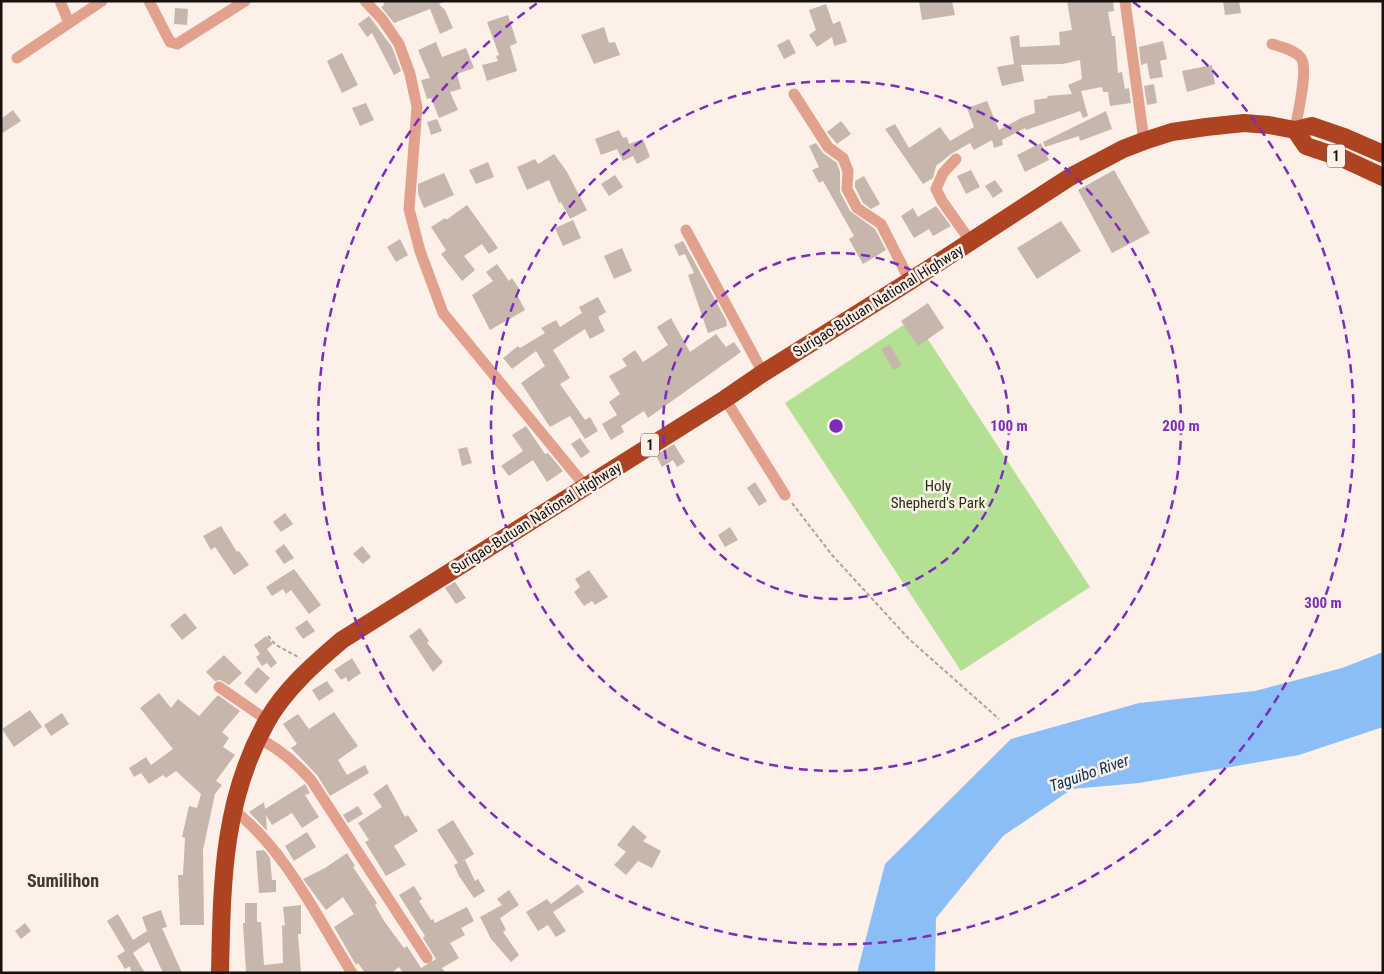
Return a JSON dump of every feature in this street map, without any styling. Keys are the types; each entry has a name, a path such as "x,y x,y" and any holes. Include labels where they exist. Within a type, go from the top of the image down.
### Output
{"highway":[{"name":"Surigao-Butuan National Highway","path":"220,973 224,852 232,809 258,738 267,720 313,664 342,640 725,399 1070,177 1124,149 1144,141 1187,129 1244,123 1270,125 1295,130 1312,126 1344,137 1383,154"},
{"name":"1","path":"1295,130 1306,146 1342,158 1383,177"}],"street":[{"path":"60,1 70,23"},
{"path":"17,58 102,1"},
{"path":"149,1 166,36 170,42 177,44 245,1"},
{"path":"365,1 382,18 399,44 410,74 417,107 409,209 420,251 443,313 464,341 540,429 585,486"},
{"path":"1125,1 1144,141"},
{"path":"1272,44 1290,50 1301,58 1304,70 1295,130"},
{"path":"794,94 828,147 843,158 848,171 847,189 857,208 881,224 910,281"},
{"path":"956,159 943,173 936,189 942,202 971,242"},
{"path":"686,230 763,373"},
{"path":"725,399 785,495"},
{"path":"219,687 267,720"},
{"path":"258,738 278,748 297,764 311,780 427,958"},
{"path":"232,809 246,820 282,861 352,973"}],"path":[{"path":"785,495 832,555 909,639 999,720"},
{"path":"268,636 286,652 313,664"}],"green space":[{"name":"Holy Shepherd's Park","path":"914,318 1090,587 961,671 785,403"}],"water":[{"name":"Taguibo River","path":"1383,652 1383,727 1299,755 1139,783 1072,789 1003,836 936,918 935,973 857,973 885,864 1011,739 1139,703 1255,691 1342,668"}],"building":[{"path":"383,1 445,1 439,4 445,10 453,28 440,34 430,9 394,23 381,7 384,5"},
{"path":"919,1 952,1 955,15 922,20"},
{"path":"1067,1 1113,1 1114,11 1108,12 1112,36 1115,36 1118,73 1122,72 1125,89 1129,88 1131,103 1110,106 1108,92 1103,92 1102,87 1081,91 1088,116 1083,118 1080,111 1026,130 1025,128 1002,140 1003,145 994,148 992,140 974,150 970,143 951,154 936,166 933,178 923,184 885,129 895,124 909,148 940,127 950,141 974,127 967,108 987,101 999,130 1035,113 1034,100 1048,98 1047,96 1072,94 1068,85 1082,79 1080,60 1063,64 1021,65 1024,81 1002,86 997,67 1014,64 1010,37 1019,35 1020,47 1060,45 1059,32 1072,30"},
{"path":"1223,1 1239,1 1241,13 1225,15"},
{"path":"826,4 833,24 840,21 847,42 834,46 832,37 817,47 809,35 816,30 809,10"},
{"path":"175,8 188,9 187,25 174,24"},
{"path":"508,15 517,43 510,46 517,71 487,81 482,65 498,61 496,56 499,55 487,22"},
{"path":"369,16 392,47 401,71 394,75 372,33 367,37 358,24"},
{"path":"604,27 609,43 615,42 620,55 594,64 581,35"},
{"path":"789,39 796,53 784,59 777,45"},
{"path":"1163,41 1167,59 1160,61 1163,77 1150,79 1147,63 1141,65 1139,47"},
{"path":"436,42 442,57 466,48 474,68 457,74 461,89 450,92 458,110 439,118 431,98 427,99 421,80 430,78 418,50"},
{"path":"342,53 358,85 342,93 327,61"},
{"path":"1212,65 1215,84 1187,92 1182,71"},
{"path":"1154,84 1157,103 1147,105 1144,86"},
{"path":"366,103 374,120 360,126 352,108"},
{"path":"13,110 21,121 1,134 1,119"},
{"path":"1106,111 1112,129 1080,141 1079,136 1045,147 1043,142"},
{"path":"437,119 442,131 431,135 427,122"},
{"path":"841,121 851,134 837,144 827,132"},
{"path":"619,130 623,138 627,137 629,144 643,139 650,157 637,164 633,156 623,161 617,149 601,155 595,139"},
{"path":"816,143 823,153 837,163 840,172 840,192 850,211 875,229 886,250 863,264 849,239 854,236 823,181 819,183 812,170 819,167 809,146"},
{"path":"1041,143 1049,160 1025,172 1017,155"},
{"path":"554,154 567,172 587,210 570,219 561,202 559,203 549,180 527,190 517,167 535,159 538,164"},
{"path":"488,162 494,177 476,184 469,170"},
{"path":"971,170 980,187 966,194 957,176"},
{"path":"1114,170 1150,233 1112,253 1078,190"},
{"path":"444,173 454,195 424,208 418,194 418,184"},
{"path":"615,175 623,187 609,196 601,184"},
{"path":"864,176 880,204 871,209 863,203 855,187 855,181"},
{"path":"995,180 1003,191 993,198 985,186"},
{"path":"467,205 498,248 489,254 482,244 464,256 475,270 462,281 441,254 446,250 431,227 445,218 446,220"},
{"path":"936,206 951,226 933,236 929,229 914,238 901,216 913,208 918,217"},
{"path":"573,220 581,238 563,246 555,228"},
{"path":"1061,221 1081,251 1037,279 1017,248"},
{"path":"400,239 408,255 396,262 387,247"},
{"path":"683,241 726,320 727,326 708,333 688,275 694,273 685,254 679,256 674,245"},
{"path":"622,248 632,271 614,279 604,256"},
{"path":"497,264 509,281 512,278 520,290 516,293 525,310 490,330 472,295 493,281 486,272"},
{"path":"598,297 606,312 598,317 605,331 590,339 585,329 553,350 570,378 560,384 585,420 590,417 598,431 585,439 570,416 550,427 521,383 545,366 536,351 512,369 503,358 518,346 520,348 545,333 541,328 556,320 560,327 582,313 579,307"},
{"path":"928,303 944,328 918,346 901,321"},
{"path":"671,318 690,352 716,334 726,347 734,342 741,352 648,418 644,411 621,426 624,432 611,440 602,424 617,415 609,402 620,394 609,376 627,366 622,359 635,350 643,362 668,345 657,327"},
{"path":"890,345 902,365 893,370 881,349"},
{"path":"526,426 545,454 548,453 563,471 547,482 533,460 509,476 501,466 523,451 512,435"},
{"path":"580,438 590,452 581,458 571,444"},
{"path":"674,444 685,462 677,467 673,460 662,467 656,455"},
{"path":"467,447 472,463 462,466 458,449"},
{"path":"755,482 767,501 759,506 747,488"},
{"path":"285,513 293,524 281,532 273,522"},
{"path":"221,526 237,552 239,551 249,565 234,575 215,547 211,550 203,536"},
{"path":"730,527 738,540 725,547 718,535"},
{"path":"284,544 294,558 284,564 275,551"},
{"path":"362,546 371,557 363,564 353,554"},
{"path":"294,569 321,605 309,614 291,590 286,594 283,589 272,596 266,587"},
{"path":"589,570 608,597 595,605 592,601 584,606 574,592 580,587 575,579"},
{"path":"455,582 466,598 456,604 445,588"},
{"path":"185,613 197,628 182,640 170,625"},
{"path":"307,620 315,631 303,639 295,628"},
{"path":"420,628 429,641 427,643 443,662 433,672 409,636"},
{"path":"266,636 273,644 267,649 277,663 271,668 267,663 262,666 256,657 260,654 254,645"},
{"path":"224,655 242,673 229,685 220,680 215,681 206,672"},
{"path":"352,658 361,673 348,682 346,677 341,680 334,670"},
{"path":"258,667 270,678 256,694 244,683"},
{"path":"327,681 334,691 319,701 312,690"},
{"path":"159,693 171,708 178,699 199,716 218,695 240,711 222,732 229,738 223,747 235,755 216,781 222,785 215,794 203,850 204,925 180,925 178,875 183,875 185,838 182,837 189,806 197,808 201,794 176,771 166,778 163,775 149,784 141,773 134,777 129,768 146,757 151,765 173,749 140,708"},
{"path":"30,710 42,727 14,747 2,729"},
{"path":"334,712 358,746 338,760 347,775 365,765 369,773 330,796 317,775 291,748 297,744 283,724 298,714 309,729"},
{"path":"62,713 69,724 51,736 44,725"},
{"path":"305,784 310,793 305,795 319,817 302,828 292,813 272,825 266,815 267,831 249,812 264,802 265,809"},
{"path":"387,784 405,817 408,815 418,831 394,846 406,865 386,876 365,842 369,840 358,823 382,807 373,794"},
{"path":"358,806 363,814 348,823 343,815"},
{"path":"453,820 474,854 461,862 465,860 475,881 478,879 485,891 474,898 459,876 454,865 458,863 437,830"},
{"path":"633,825 647,837 643,841 661,851 652,868 638,861 626,875 614,865 626,852 617,845"},
{"path":"307,832 316,847 294,861 285,846"},
{"path":"264,850 270,858 272,880 276,880 276,892 259,893 256,851"},
{"path":"347,853 355,866 353,867 377,903 375,905 384,921 404,948 407,946 421,968 436,959 423,938 425,936 399,895 414,886 422,899 419,901 435,923 467,907 474,921 461,928 465,935 450,943 459,958 442,968 446,973 403,973 399,967 391,973 365,973 358,963 356,965 334,927 354,914 343,897 326,910 303,879 325,868"},
{"path":"578,884 584,892 553,912 566,931 556,937 548,925 538,931 526,912 547,899 551,904"},
{"path":"509,890 519,905 500,918 506,930 503,932 519,955 511,962 491,939 480,917 502,905 497,899"},
{"path":"245,903 257,903 257,922 261,922 264,965 283,963 282,925 285,926 283,907 301,905 301,934 298,934 301,973 246,973 243,923 245,923"},
{"path":"161,910 167,927 162,928 182,973 163,973 149,942 133,953 145,973 131,973 130,966 125,969 117,956 125,951 107,921 118,914 133,940 147,931 142,917"},
{"path":"25,923 31,931 21,939 15,931"}],"district":[{"name":"Sumilihon","path":"63,880"}]}
